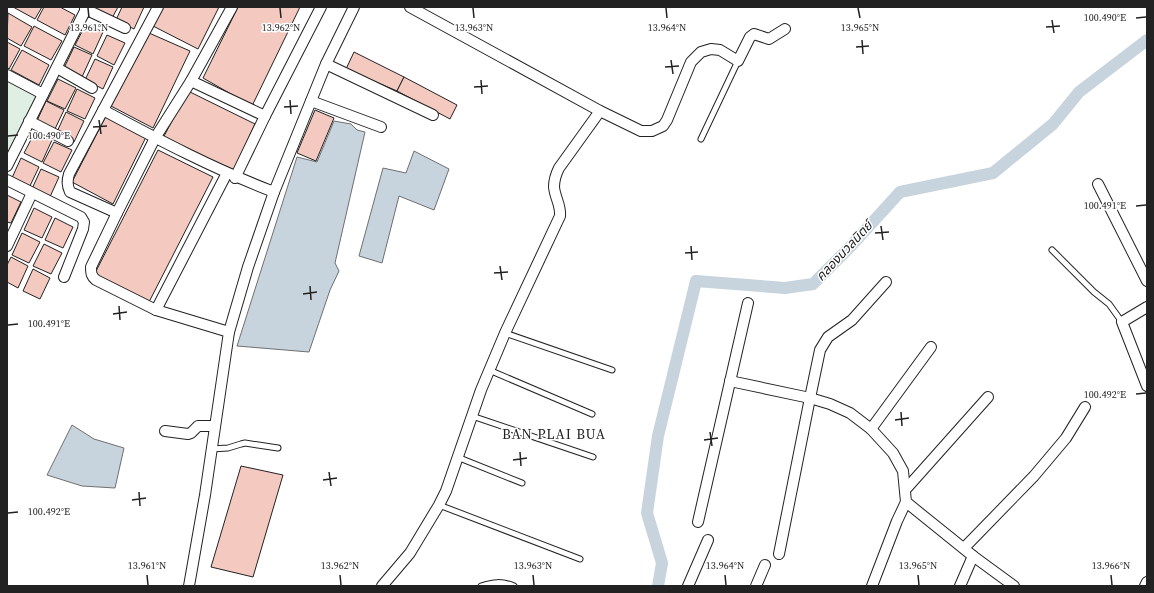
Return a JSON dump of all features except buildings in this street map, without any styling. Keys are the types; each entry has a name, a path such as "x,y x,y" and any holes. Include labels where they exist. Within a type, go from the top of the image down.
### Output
{"street":[{"path":"117,213 70,192 67,186 69,174 158,7"},
{"path":"229,332 156,310 96,280 92,276 91,267 156,138 191,81 232,7"},
{"path":"156,310 265,116 321,7"},
{"path":"189,586 229,332 248,267 274,192 326,64 354,7"},
{"path":"410,7 600,111 641,131 652,131 663,126 667,120 691,62 701,52 711,49 720,50 738,61 750,37 754,34 769,39 785,30"},
{"path":"7,166 86,8 125,28"},
{"path":"326,64 433,115"},
{"path":"57,68 92,88"},
{"path":"7,75 43,94"},
{"path":"191,81 265,116"},
{"path":"311,101 381,127"},
{"path":"103,110 231,175 274,192"},
{"path":"382,586 410,553 446,491 489,370 505,332 560,216 560,208 554,187 559,168 600,111"},
{"path":"29,121 68,141"},
{"path":"7,180 81,217 84,222 64,277"},
{"path":"1098,184 1147,281"},
{"path":"7,246 32,193"},
{"path":"779,554 820,350 828,337 852,320 886,282"},
{"path":"698,522 748,303"},
{"path":"1147,307 1122,322 1147,386"},
{"path":"872,429 931,347"},
{"path":"730,381 810,398 830,404 850,413 872,429 893,453 904,471 906,502 897,521 872,586"},
{"path":"906,489 988,397"},
{"path":"964,548 1034,476 1066,438 1085,407"},
{"path":"164,431 184,434 191,433 198,426 215,426"},
{"path":"906,502 973,556 1014,586"},
{"path":"688,586 708,540"},
{"path":"960,586 973,556"},
{"path":"756,586 765,565"},
{"path":"1145,586 1147,582"}],"lane":[{"path":"701,139 738,61"},
{"path":"1052,250 1094,292 1109,304 1122,322"},
{"path":"505,332 612,370"},
{"path":"489,370 592,414"},
{"path":"472,416 593,457"},
{"path":"211,449 228,448 245,443 278,448"},
{"path":"457,457 522,483"},
{"path":"439,505 580,559"},
{"path":"481,586 498,582 508,583 514,586"}],"green space":[{"path":"7,76 43,94 7,167"}],"shaded area":[{"path":"334,121 351,124 357,130 365,132 335,263 339,271 330,290 309,352 237,346 297,157 317,162"},
{"path":"414,151 449,169 434,210 399,196 382,263 359,256 383,168 406,173"},
{"path":"72,425 94,439 124,448 115,488 82,486 47,475"}],"waterway":[{"name":"คลองนวลนิตย์","path":"658,586 662,563 647,513 658,436 696,281 785,288 813,284 851,246 900,192 993,173 1053,124 1079,92 1147,40"}],"district":[{"name":"BAN PLAI BUA","path":"554,434"}]}
